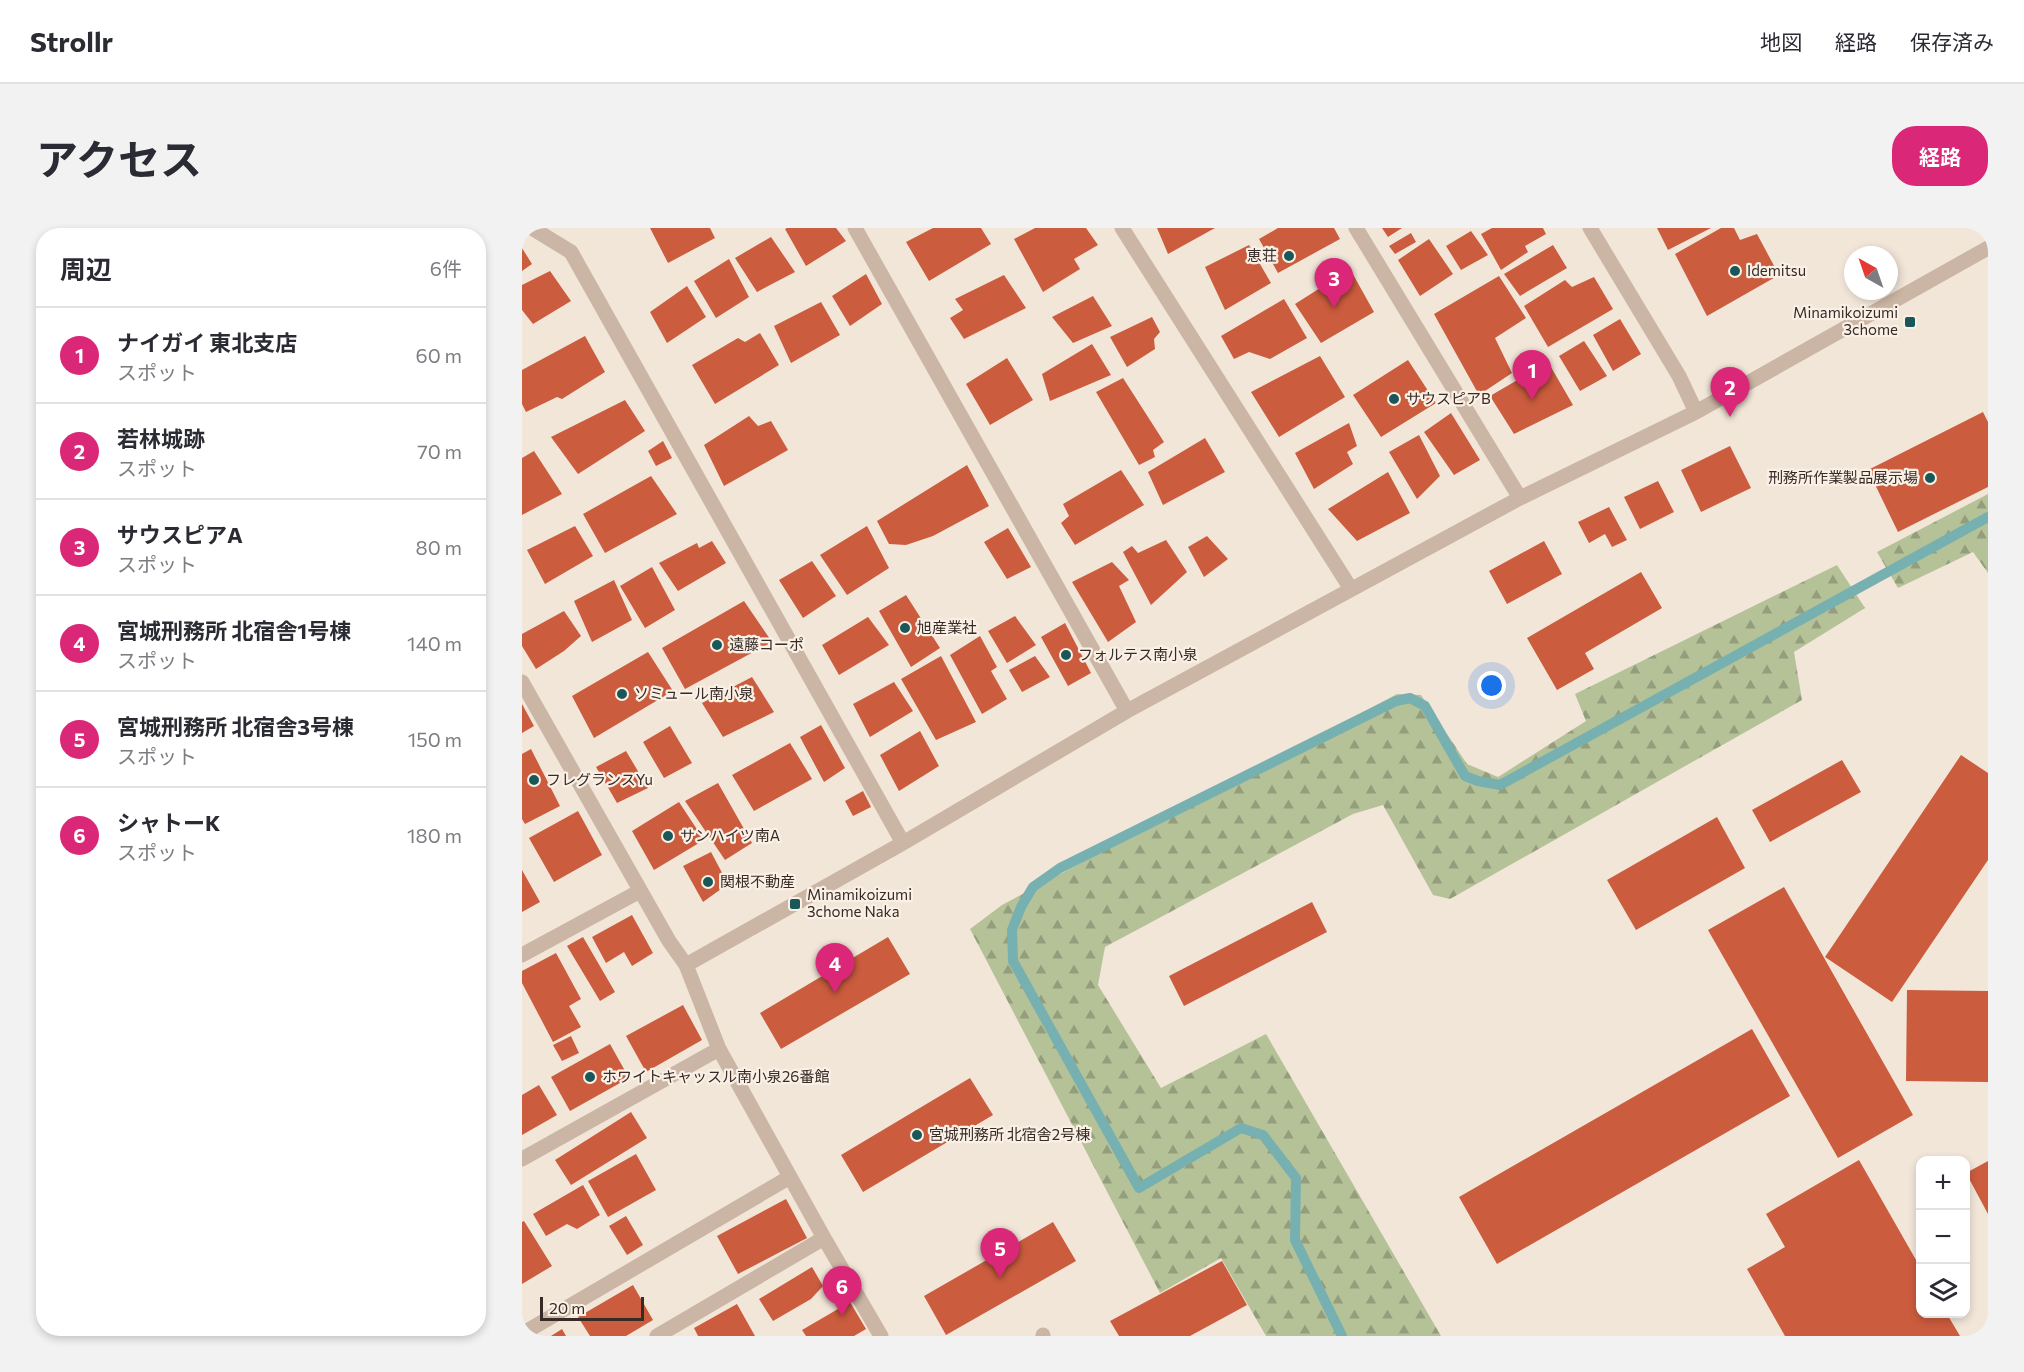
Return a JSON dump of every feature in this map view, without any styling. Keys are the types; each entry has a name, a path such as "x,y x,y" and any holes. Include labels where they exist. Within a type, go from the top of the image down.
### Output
{"street":[{"path":"532,228 571,252 903,843"},
{"path":"855,228 1127,711"},
{"path":"1122,228 1350,589"},
{"path":"1356,228 1520,498"},
{"path":"1590,228 1679,376 1696,412"},
{"path":"686,965 903,843 1127,711 1520,498 1696,412 1988,248"},
{"path":"522,682 640,891 686,965 719,1049 881,1336"},
{"path":"522,955 640,891"},
{"path":"522,1159 719,1049"},
{"path":"522,1334 790,1177"},
{"path":"657,1336 824,1238"}],"green space":[{"path":"1988,494 1988,573 1973,552 1898,588 1877,552"},
{"path":"1837,565 1865,608 1794,652 1802,700 1450,899 1433,895 1383,805 1353,814 1105,947 1098,985 1161,1088 1266,1034 1441,1336 1266,1336 1221,1258 1160,1293 970,929 1002,905 1397,694 1421,695 1467,764 1498,777 1586,721 1575,694"}],"building":[{"path":"650,228 710,228 715,238 668,263"},
{"path":"836,228 846,241 806,266 785,229"},
{"path":"933,228 981,228 991,244 929,281 906,242"},
{"path":"1035,228 1086,228 1098,245 1074,259 1080,269 1043,292 1014,239"},
{"path":"1157,228 1215,228 1168,254"},
{"name":"恵荘","path":"1278,228 1334,228 1340,239 1278,273 1259,239"},
{"path":"1382,228 1402,228 1388,237"},
{"path":"1492,228 1543,228 1546,234 1525,246 1528,252 1501,270 1481,234"},
{"path":"1657,228 1711,228 1668,250"},
{"path":"1721,228 1734,228 1740,240 1757,234 1779,275 1707,316 1675,254"},
{"path":"1471,231 1488,255 1461,270 1446,246"},
{"path":"1411,233 1416,242 1395,254 1389,246"},
{"path":"771,237 795,272 757,292 735,258"},
{"path":"1429,239 1453,274 1420,296 1398,260"},
{"path":"1249,245 1271,283 1225,310 1205,267"},
{"path":"1553,245 1567,268 1520,296 1504,274"},
{"path":"522,248 532,264 522,271"},
{"path":"729,259 749,297 716,318 694,281"},
{"path":"1350,269 1374,312 1321,343 1295,304"},
{"path":"550,271 571,301 533,324 522,310 522,285"},
{"path":"866,274 882,304 850,326 832,296"},
{"path":"1004,275 1026,308 964,339 950,318 963,310 955,299"},
{"path":"1499,276 1526,318 1495,338 1512,373 1479,395 1434,314"},
{"path":"1594,277 1613,309 1548,347 1524,306 1565,280 1572,287"},
{"path":"687,286 706,317 667,343 650,312"},
{"path":"1093,296 1112,326 1073,343 1052,317"},
{"path":"1284,299 1307,338 1270,359 1249,352 1234,359 1221,336"},
{"path":"821,302 840,335 791,363 774,326"},
{"path":"1152,317 1160,332 1154,339 1155,349 1127,367 1110,337"},
{"path":"1620,319 1641,354 1613,371 1593,335"},
{"path":"760,333 779,365 715,404 692,365 738,338 745,342"},
{"path":"585,336 605,372 562,399 557,397 526,412 522,404 522,370"},
{"path":"1584,341 1607,376 1580,391 1559,356"},
{"path":"1092,344 1111,375 1050,401 1042,374"},
{"path":"1320,356 1345,397 1279,437 1251,392"},
{"path":"1007,358 1033,400 990,425 966,384"},
{"name":"サウスピアB","path":"1408,360 1436,403 1381,437 1353,395"},
{"path":"1548,362 1573,405 1514,434 1490,396"},
{"path":"1123,378 1164,442 1153,450 1155,457 1139,465 1096,392"},
{"path":"625,400 645,431 578,474 551,437"},
{"name":"刑務所作業製品展示場","path":"1983,412 1988,422 1988,487 1898,532 1868,470"},
{"path":"1451,413 1480,460 1454,475 1424,432"},
{"path":"749,416 758,426 771,421 788,450 724,486 704,445"},
{"path":"1349,423 1357,446 1347,452 1353,464 1314,489 1295,453"},
{"path":"1419,435 1440,476 1417,499 1389,452"},
{"path":"1205,438 1225,472 1163,505 1148,472"},
{"path":"663,441 672,458 656,466 648,451"},
{"path":"1730,446 1751,488 1701,512 1681,470"},
{"path":"534,451 562,494 522,515 522,458"},
{"path":"967,465 989,506 933,536 906,545 889,544 877,521"},
{"path":"1121,470 1144,505 1075,545 1061,523 1069,516 1063,504"},
{"path":"1388,472 1410,513 1357,541 1328,509"},
{"path":"651,476 677,514 605,553 583,514"},
{"path":"1658,481 1674,512 1640,529 1624,497"},
{"path":"1609,507 1627,540 1612,547 1605,534 1589,543 1578,522"},
{"path":"575,526 593,556 545,584 527,550"},
{"path":"867,526 889,568 847,595 820,555"},
{"path":"1008,528 1031,567 1007,579 984,542"},
{"path":"1207,536 1228,559 1204,577 1188,547"},
{"path":"1166,540 1187,572 1151,605 1123,552 1132,546 1138,553"},
{"path":"712,541 726,563 678,591 659,563 697,543 699,548"},
{"path":"1544,541 1562,574 1507,604 1489,571"},
{"path":"812,561 836,596 803,618 779,580"},
{"path":"1112,562 1129,580 1119,586 1136,622 1108,642 1072,582"},
{"path":"652,567 675,610 645,628 620,586"},
{"path":"1641,572 1662,608 1585,653 1594,669 1557,690 1527,638"},
{"path":"614,580 632,620 592,642 574,601"},
{"path":"906,595 940,648 911,667 879,611"},
{"name":"遠藤コーポ","path":"744,601 772,642 685,689 662,648"},
{"path":"564,611 581,636 564,651 536,669 522,646 522,634"},
{"path":"1015,616 1036,645 1007,663 988,631"},
{"path":"868,617 889,645 839,675 822,645"},
{"name":"フォルテス南小泉","path":"1065,623 1091,673 1068,686 1041,637"},
{"path":"980,636 997,667 991,671 1007,699 982,714 950,655"},
{"name":"ソミュール南小泉","path":"648,652 673,691 594,738 572,696"},
{"path":"941,656 976,722 936,740 901,679"},
{"path":"1035,656 1050,677 1022,692 1009,670"},
{"path":"752,677 774,712 723,737 702,703"},
{"path":"894,682 913,711 870,737 853,704"},
{"path":"522,704 534,726 522,733"},
{"path":"821,725 845,768 824,782 800,737"},
{"path":"670,726 692,763 664,778 643,742"},
{"path":"920,731 939,766 899,791 880,755"},
{"path":"790,743 812,779 754,811 732,775"},
{"name":"フレグランスYu","path":"531,749 560,806 525,824 522,819 522,754"},
{"path":"626,751 648,788 617,803 596,767"},
{"path":"1961,755 1988,773 1988,860 1892,1002 1825,957"},
{"path":"1842,760 1861,792 1770,842 1752,810"},
{"path":"718,783 752,843 725,860 685,801"},
{"path":"863,791 871,807 853,816 845,801"},
{"name":"サンハイツ南A","path":"679,802 704,840 654,870 632,831"},
{"path":"578,811 602,855 554,882 529,838"},
{"path":"1717,817 1745,868 1636,930 1607,880"},
{"path":"711,852 728,884 703,902 683,866"},
{"path":"522,870 540,902 522,912"},
{"path":"1784,887 1913,1115 1838,1158 1708,930"},
{"path":"1312,902 1327,932 1184,1006 1169,976"},
{"path":"632,915 653,953 632,966 624,952 606,963 592,937"},
{"path":"583,937 615,992 600,1001 567,946"},
{"path":"888,937 910,974 781,1049 760,1013"},
{"path":"556,953 581,999 569,1006 581,1027 553,1042 522,983 522,971"},
{"path":"1907,990 1988,991 1988,1082 1906,1081"},
{"path":"683,1005 702,1040 646,1072 626,1036"},
{"path":"1752,1029 1790,1096 1497,1264 1459,1197"},
{"path":"571,1036 579,1053 562,1061 553,1045"},
{"name":"ホワイトキャッスル南小泉26番館","path":"610,1044 629,1078 570,1111 551,1077"},
{"name":"宮城刑務所 北宿舎2号棟","path":"970,1078 993,1115 863,1192 841,1155"},
{"path":"539,1085 557,1115 522,1135 522,1095"},
{"path":"631,1112 647,1138 571,1185 555,1160"},
{"path":"636,1154 656,1190 608,1217 588,1181"},
{"path":"1859,1160 1916,1260 1916,1318 1949,1318 1960,1336 1785,1336 1747,1269 1785,1247 1766,1214"},
{"path":"1988,1161 1988,1214 1970,1180 1970,1171"},
{"path":"583,1185 600,1215 577,1229 567,1224 546,1236 533,1214"},
{"path":"786,1199 807,1238 738,1274 717,1236"},
{"path":"626,1216 643,1245 627,1255 609,1226"},
{"path":"524,1221 552,1266 522,1284 522,1222"},
{"path":"1053,1222 1076,1261 946,1335 924,1296"},
{"path":"1222,1261 1247,1305 1190,1336 1119,1336 1110,1321"},
{"path":"812,1267 823,1286 811,1299 773,1321 759,1299"},
{"path":"633,1285 653,1320 626,1336 590,1336 578,1317"},
{"path":"850,1302 866,1329 854,1336 806,1336 802,1330"},
{"path":"737,1304 755,1336 698,1336 694,1328"},
{"path":"562,1329 566,1336 551,1336"}],"waterway":[{"path":"1342,1336 1295,1240 1296,1178 1263,1135 1241,1128 1139,1188 1013,961 1012,930 1021,907 1033,887 1060,868 1396,701 1410,698 1425,706 1465,776 1500,785 1988,517"}],"place":[{"name":"恵荘","path":"1289,256"},
{"name":"Idemitsu","path":"1735,271"},
{"name":"サウスピアA","path":"1334,308"},
{"name":"Minamikoizumi 3chome","path":"1910,322"},
{"name":"サウスピアB","path":"1394,399"},
{"name":"ナイガイ 東北支店","path":"1532,400"},
{"name":"若林城跡","path":"1730,417"},
{"name":"刑務所作業製品展示場","path":"1930,478"},
{"name":"旭産業社","path":"905,628"},
{"name":"遠藤コーポ","path":"717,645"},
{"name":"フォルテス南小泉","path":"1066,655"},
{"name":"ソミュール南小泉","path":"622,694"},
{"name":"フレグランスYu","path":"534,780"},
{"name":"サンハイツ南A","path":"668,836"},
{"name":"関根不動産","path":"708,882"},
{"name":"Minamikoizumi 3chome Naka","path":"795,904"},
{"name":"宮城刑務所 北宿舎1号棟","path":"835,993"},
{"name":"ホワイトキャッスル南小泉26番館","path":"590,1077"},
{"name":"宮城刑務所 北宿舎2号棟","path":"917,1135"},
{"name":"宮城刑務所 北宿舎3号棟","path":"1000,1278"},
{"name":"シャトーK","path":"842,1316"}]}
